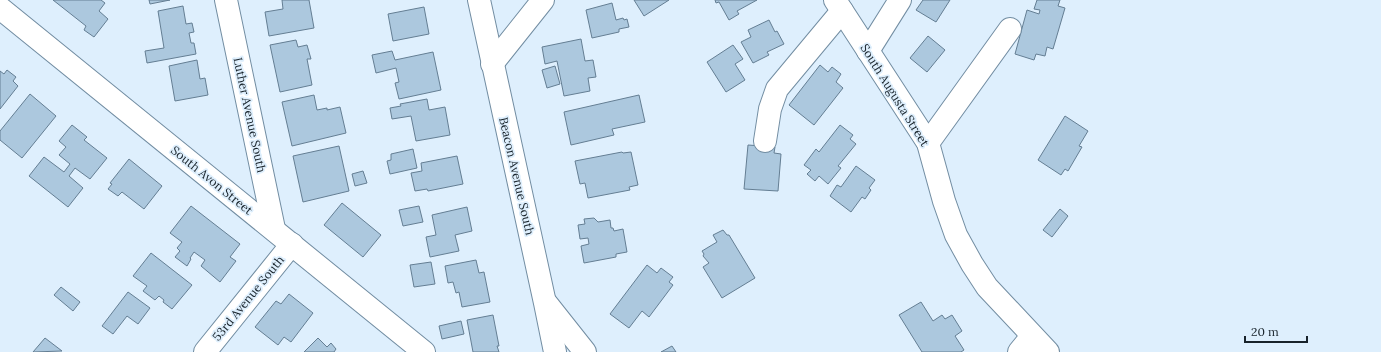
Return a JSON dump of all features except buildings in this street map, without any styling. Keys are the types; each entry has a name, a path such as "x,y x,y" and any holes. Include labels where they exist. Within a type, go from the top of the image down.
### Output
{"street":[{"name":"Luther Avenue South","path":"226,0 274,229"},
{"name":"Beacon Avenue South","path":"479,0 545,302 554,352"},
{"path":"492,64 543,0"},
{"path":"868,51 900,0"},
{"path":"765,141 770,109 777,89 838,6"},
{"name":"South Augusta Street","path":"838,6 928,143 944,201 956,235 1025,344 1048,352"},
{"name":"South Avon Street","path":"0,8 424,352"},
{"path":"928,143 1010,29"},
{"name":"53rd Avenue South","path":"205,352 292,244"},
{"path":"545,302 585,352"}]}
